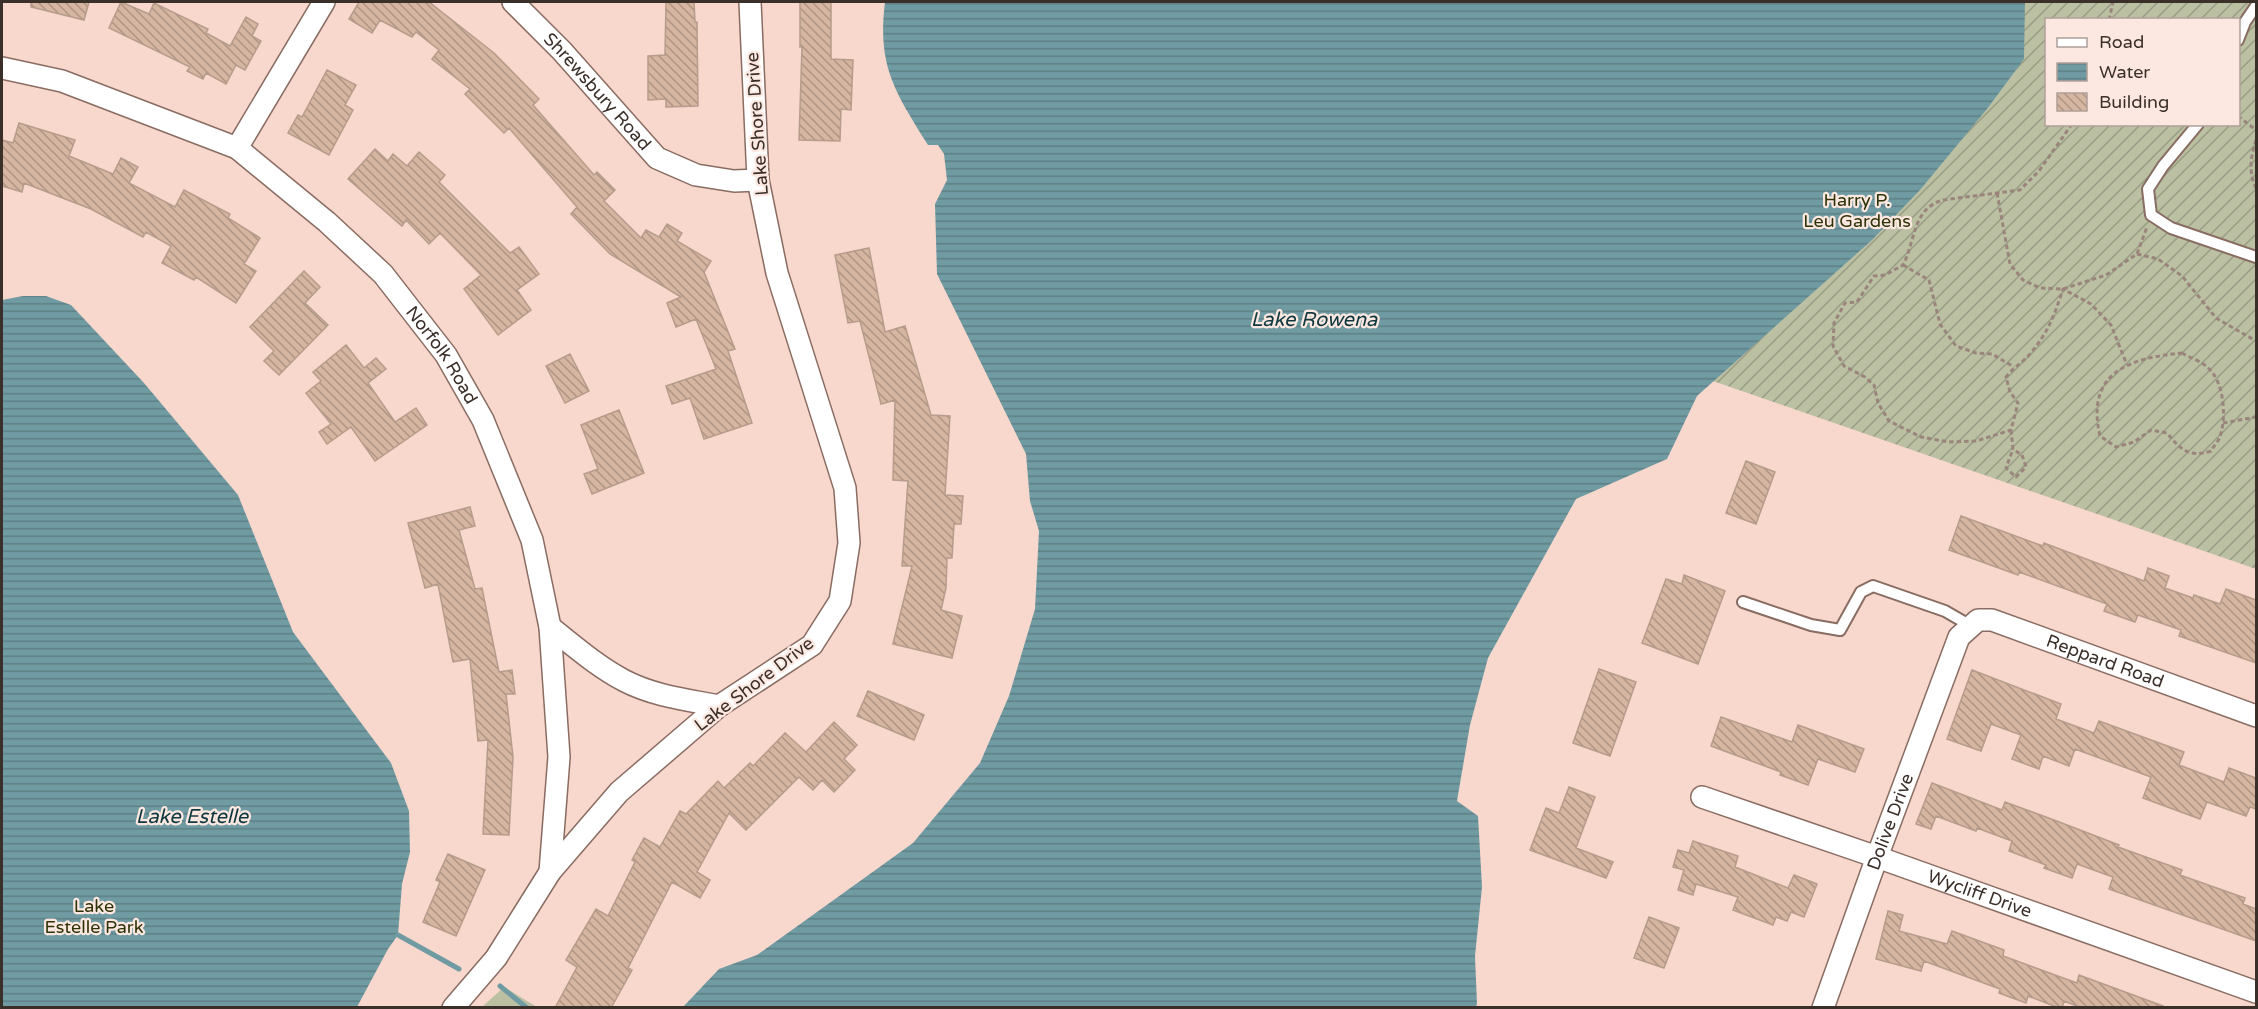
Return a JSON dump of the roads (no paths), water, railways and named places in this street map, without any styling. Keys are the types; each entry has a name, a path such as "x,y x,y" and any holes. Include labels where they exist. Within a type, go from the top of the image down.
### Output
{"street":[{"path":"237,148 324,2"},
{"name":"Shrewsbury Road","path":"513,2 562,51 657,158 696,175 734,181 758,180"},
{"name":"Lake Shore Drive","path":"453,1008 496,958 550,872 619,792 719,706 812,645 840,601 849,543 845,488 777,273 758,180 750,2"},
{"name":"Norfolk Road","path":"2,68 62,81 237,148 327,222 383,274 446,356 483,420 532,540 550,627 559,757 550,872"},
{"name":"Reppard Road","path":"1965,632 1978,620 1992,620 2256,716"},
{"path":"550,627 591,659 626,681 663,695 719,706"},
{"name":"Dolive Drive","path":"1823,1008 1877,857 1965,632"},
{"name":"Wycliff Drive","path":"1702,797 2256,992"}],"lane":[{"path":"2240,35 2245,22 2256,6"},
{"path":"2196,126 2163,166 2148,189 2151,214 2171,228 2256,257"},
{"path":"1743,602 1811,625 1840,630 1861,592 1873,586 1945,611 1965,632"}],"water":[{"name":"Lake Rowena","path":"885,2 2025,2 2024,59 1987,109 1920,190 1872,240 1697,396 1667,459 1576,499 1488,658 1470,725 1457,801 1478,816 1482,887 1475,956 1476,1007 683,1007 719,969 757,955 913,843 980,763 1009,696 1035,609 1039,531 1030,501 1026,454 937,274 935,204 947,180 944,154 938,145 928,145 906,109 891,78 884,44"},
{"name":"Lake Estelle","path":"23,296 46,296 71,305 144,383 238,495 293,632 391,763 409,811 410,852 402,884 398,935 357,1007 2,1007 2,300"}],"waterway":[{"path":"398,935 459,969"},
{"path":"500,986 527,1008"}],"park label":[{"name":"Harry P. Leu Gardens","path":"1857,210"},
{"name":"Lake Estelle Park","path":"94,916"}]}
